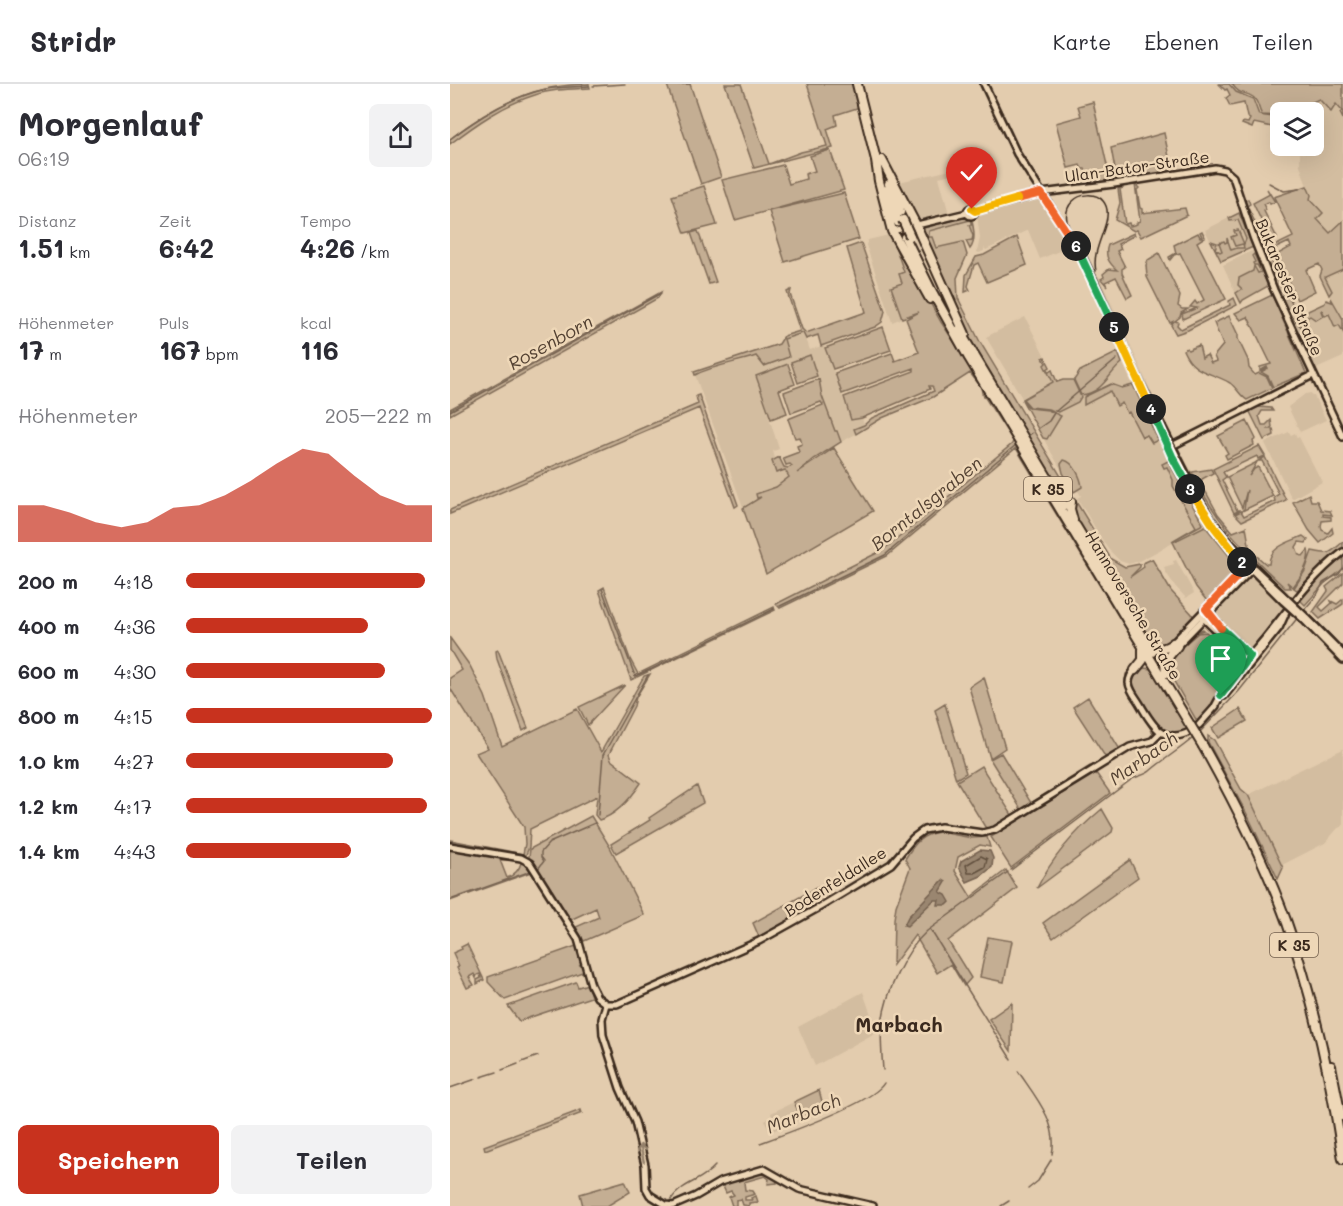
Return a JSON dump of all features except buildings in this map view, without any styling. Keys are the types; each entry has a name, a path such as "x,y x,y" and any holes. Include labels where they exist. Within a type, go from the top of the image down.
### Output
{"highway":[{"name":"Hannoversche Straße","path":"857,84 879,160 907,237 972,358 1143,640"},
{"name":"Hannoversche Straße","path":"862,84 879,160"},
{"path":"879,160 916,225 972,358"},
{"path":"879,160 879,181 892,231 943,321 964,354 972,358"},
{"name":"Hannoversche Straße","path":"972,358 1053,486 1246,817 1286,907 1314,990 1343,1126"},
{"path":"1053,486 1070,499 1072,520"},
{"path":"1143,640 1152,647 1160,649 1175,645"},
{"path":"1135,670 1144,659 1143,640"},
{"path":"1135,670 1150,667 1163,675 1165,661 1175,645"},
{"name":"Hannoversche Straße","path":"1205,745 1244,822 1287,923 1319,1030 1343,1159"}],"street":[{"path":"984,84 1017,154 1082,256 1170,447 1210,518 1250,567 1343,654"},
{"name":"Ulan-Bator-Straße","path":"892,231 968,213 970,209 975,211 1041,193 1215,168 1225,170 1233,177"},
{"name":"Bukarester Straße","path":"1233,177 1258,251 1343,437"},
{"path":"1170,447 1313,375"},
{"path":"1135,670 1129,678 1131,689 1152,724 1161,732 1174,736 1182,735 1214,708 1250,660 1281,625 1286,611 1318,573 1343,552"},
{"path":"1175,645 1250,567"},
{"path":"1208,611 1250,660"},
{"path":"1201,617 1250,660"},
{"path":"1186,637 1201,617"},
{"path":"1305,618 1343,660"},
{"path":"1175,645 1199,628 1206,627 1215,630"},
{"name":"Bodenfeldallee","path":"606,1004 625,1002 765,938 896,861 913,838 924,830 941,827 977,833 995,830 1130,747 1152,741 1161,732"},
{"path":"450,846 521,858 530,863 578,939 594,991 600,1001 606,1004 602,1019 603,1035 620,1088 630,1108 645,1165 646,1188 653,1198 669,1206 687,1201 720,1182 761,1169 799,1189 873,1206"}],"shaded area":[{"path":"589,84 590,88 548,92 523,99 490,116 450,144 450,139 466,127 515,99 550,88"},
{"path":"690,84 721,177 701,184 667,85"},
{"path":"725,84 741,84 769,164 801,152 827,146 807,84 855,84 860,107 835,115 837,125 827,129 833,148 754,168"},
{"path":"1219,84 1229,84 1236,92 1253,99 1259,115 1270,116 1270,127 1254,123 1252,128 1242,124 1243,122 1248,123 1250,119 1247,117 1244,103 1230,106 1226,98 1230,95 1227,89 1225,90"},
{"path":"1232,84 1343,84 1343,119 1340,113 1342,111 1336,104 1331,112 1319,99 1312,102 1270,102 1270,115 1262,115 1255,99 1237,90"},
{"path":"1323,90 1343,112 1343,221 1330,233 1317,218 1300,165 1300,156 1324,156 1324,102 1310,102"},
{"path":"1093,102 1110,179 1107,182 1089,184 1085,169 1082,169 1080,165 1068,168 1056,123 1081,116 1078,106"},
{"path":"1164,133 1172,171 1117,180 1111,148"},
{"path":"830,150 844,190 735,220 722,180 783,165 789,184 806,179 805,174 815,171 810,156"},
{"path":"959,168 960,172 939,177 949,214 943,213 921,219 913,216 899,182"},
{"path":"1135,184 1139,188 1137,190 1142,213 1185,208 1187,215 1141,237 1137,230 1134,231 1115,220 1120,203 1118,189 1122,186 1123,188 1120,189 1125,224 1129,223 1130,226 1140,221"},
{"path":"704,186 717,225 685,233 672,196"},
{"path":"1307,186 1311,195 1310,199 1323,213 1317,219 1330,233 1343,221 1343,269 1325,277 1332,291 1329,295 1320,276 1322,270 1319,264 1306,270 1315,291 1297,300 1276,255 1291,247 1289,242 1272,250 1274,255 1270,258 1293,305 1299,303 1301,308 1293,311 1292,309 1288,313 1262,252 1293,237 1274,197"},
{"path":"1267,189 1275,202 1263,204 1266,210 1264,211 1277,238 1260,248 1243,201 1248,199 1250,204 1247,206 1263,238 1268,235 1253,203 1270,194"},
{"path":"844,193 859,239 785,262 769,211"},
{"path":"1035,199 1040,200 1065,240 1064,249 1040,259 1028,230 986,250 984,248 984,251 977,252 980,238 977,215"},
{"path":"1239,213 1253,247 1221,261 1205,230"},
{"path":"1239,213 1253,247 1221,261 1215,249 1222,251 1219,243 1227,242 1227,238 1231,250 1244,248 1243,244 1235,246 1231,237 1236,235 1234,231 1238,230 1244,244 1246,239 1238,220 1230,221 1229,218"},
{"path":"965,217 972,221 974,239 970,249 966,241 972,240 973,236 969,225 972,225 970,220 929,231 927,237 932,237 936,248 963,242 967,255 957,278 958,298 980,342 1071,493 1067,494 1059,490 972,345 920,233 920,229"},
{"path":"970,220 972,240 936,248 933,239 928,238 929,231"},
{"path":"698,231 716,282 709,284 691,233"},
{"path":"1202,231 1205,237 1197,242 1226,299 1183,319 1182,314 1197,308 1190,307 1195,301 1197,304 1204,300 1180,253 1174,255 1170,260 1169,257 1176,253 1174,245 1198,233 1202,237 1200,232"},
{"path":"1134,233 1135,235 1118,244 1121,249 1117,251 1125,267 1122,273 1132,295 1127,298 1116,277 1105,282 1107,286 1101,279 1109,269 1117,270 1108,259 1108,245"},
{"path":"889,235 892,237 905,272 902,283 891,287 902,318 892,322 866,245 868,240"},
{"path":"889,235 894,238 941,322 992,399 1142,651 1142,658 1129,674 1128,684 1154,730 1155,735 1151,739 1126,746 1106,758 1073,707 1088,697 1119,748 1154,735 1125,683 1126,674 1141,658 1139,650 1016,448 887,556 780,608 776,604 891,544 1013,441 982,393 981,387 970,373 933,397 882,418 856,434 854,429 864,425 872,418 934,391 932,386 929,386 930,389 862,418 851,420 844,397 914,371 914,368 842,394 835,373 892,353 895,361 919,352 906,319 919,312 902,318 891,287 902,283 899,274 904,272 892,237"},
{"path":"1017,237 1027,265 987,282 978,263 974,265 968,286 970,290 965,292 966,275 976,257"},
{"path":"861,243 885,311 882,322 875,327 821,346 818,335 806,339 803,333 784,339 789,357 764,366 756,356 695,375 694,372 779,344 784,336 800,331 787,292 791,290 790,294 802,329 806,333 866,312 847,248"},
{"path":"1254,250 1268,285 1240,303 1223,265"},
{"path":"1159,253 1180,296 1178,306 1188,309 1181,313 1175,321 1181,329 1230,305 1229,301 1234,298 1237,305 1176,334 1171,325 1174,321 1170,323 1147,277 1148,260"},
{"path":"1254,254 1268,286 1241,303 1236,293 1242,289 1238,285 1239,278 1253,271 1254,266 1258,273 1261,272 1253,263 1255,262 1252,256"},
{"path":"1343,260 1343,357 1316,369 1291,320 1327,302 1328,304 1332,302 1320,276 1322,270 1319,263"},
{"path":"1099,276 1158,407 1156,408 1096,277"},
{"path":"661,292 658,298 450,415 450,409"},
{"path":"1272,295 1306,373 1273,387 1268,376 1261,372 1268,368 1260,371 1260,367 1271,364 1248,317 1241,320 1235,313"},
{"path":"1331,298 1343,319 1343,332 1339,325 1335,327 1329,314 1325,316 1322,310 1323,316 1316,320 1310,316 1300,321 1304,330 1293,318 1325,303 1326,300 1332,302"},
{"path":"1229,316 1248,360 1249,368 1255,375 1259,373 1267,377 1272,388 1247,400 1230,383 1197,368 1183,350 1199,345 1202,358 1207,355 1211,363 1216,361 1214,356 1223,345 1214,323"},
{"path":"1025,317 1057,380 1022,398 986,337"},
{"path":"883,327 891,350 833,369 825,348"},
{"path":"804,333 810,350 824,345 851,420 862,418 864,425 855,429 856,434 841,442 838,431 835,432 810,356 756,376 779,449 773,451 775,458 772,461 776,473 785,469 789,477 776,487 757,494 757,498 743,507 695,375 724,364 740,362 756,356 764,366 788,357 784,339"},
{"path":"1118,352 1122,363 1095,391 1081,395 1074,380 1080,371"},
{"path":"810,355 817,376 798,383 791,362"},
{"path":"1045,357 1050,367 1047,369 1049,372 1052,370 1057,382 1073,380 1081,397 1078,402 1058,412 1030,407 1023,399 1053,382 1044,365 1046,363 1043,358"},
{"path":"1122,362 1161,447 1165,449 1168,461 1205,526 1129,564 1120,561 1108,549 1077,498 1081,496 1078,491 1074,492 1043,438 1057,412 1101,388 1109,375"},
{"path":"788,364 795,384 779,390 787,413 771,419 756,376"},
{"path":"819,379 822,396 841,442 797,473 834,448 873,511 766,574 743,508 761,497 757,498 756,494 776,487 789,477 785,470 776,473 772,461 779,457 784,467 788,468 792,466 786,465 783,458 799,452 797,446 802,444 800,437 795,438 788,419 823,405 821,402 791,413 784,392"},
{"path":"1111,384 1122,388 1133,385 1158,440 1152,443 1147,435 1142,437 1129,412 1127,413 1122,403 1117,406 1110,391 1084,405 1084,397"},
{"path":"1311,393 1326,420 1300,432 1288,407 1305,394"},
{"path":"699,395 738,505 735,507 699,408 450,514 450,510 698,404 696,396"},
{"path":"1022,400 1029,408 1048,410 1061,416 1047,439 1043,438"},
{"path":"1271,408 1273,411 1262,411 1259,416 1262,425 1266,425 1271,420 1272,427 1269,429 1273,429 1274,435 1264,440 1250,412 1251,409"},
{"path":"1247,421 1256,439 1253,441 1254,445 1227,459 1225,455 1228,453 1218,436"},
{"path":"1289,432 1299,437 1322,482 1292,499 1265,443"},
{"path":"1259,446 1265,456 1258,459 1257,456 1223,472 1226,477 1222,480 1237,510 1240,510 1234,513 1213,469"},
{"path":"1181,452 1224,527 1289,592 1287,594 1242,552 1216,521 1198,493 1178,453"},
{"path":"1265,457 1286,500 1242,521 1235,514 1241,511 1244,516 1275,501 1274,497 1279,494 1262,461 1258,461"},
{"path":"1064,460 1074,467 1080,479 1082,487 1074,492 1063,473 1061,464"},
{"path":"1168,461 1203,524 1172,541 1196,527 1173,486 1173,480 1167,467 1164,468 1162,464"},
{"path":"1257,462 1249,476 1258,467 1273,496 1242,511 1247,490 1242,508 1227,477"},
{"path":"1176,469 1210,523 1242,564 1242,569 1206,524"},
{"path":"1211,469 1213,473 1202,479 1201,483 1218,514 1233,532 1246,527 1250,550 1266,564 1269,564 1272,553 1281,546 1303,536 1308,540 1306,543 1299,542 1296,547 1299,555 1303,556 1308,550 1309,554 1305,569 1293,587 1287,582 1291,588 1285,588 1256,560 1232,535 1211,507 1192,472"},
{"path":"1309,494 1311,501 1317,501 1321,510 1330,511 1332,515 1323,514 1323,516 1331,517 1331,520 1322,521 1322,530 1328,533 1332,528 1333,533 1320,543 1309,530 1293,502"},
{"path":"1075,500 1111,559 1125,567 1140,564 1140,567 1130,577 1144,567 1143,563 1152,559 1171,591 1192,614 1193,617 1169,642 1174,640 1163,648 1150,642 1074,516 1073,503"},
{"path":"1205,526 1239,568 1207,601 1196,587 1173,542"},
{"path":"1343,542 1343,548 1297,590 1294,588 1305,571 1312,551 1329,553"},
{"path":"1343,553 1343,569 1324,584 1305,605 1299,599 1307,588"},
{"path":"1176,560 1194,593 1186,598 1165,571 1164,567 1174,564 1173,561"},
{"path":"1343,573 1343,583 1319,607 1323,611 1332,603 1331,601 1337,604 1343,599 1343,604 1320,619 1313,612 1328,591 1326,587"},
{"path":"1251,577 1255,577 1284,606 1250,648 1216,612"},
{"path":"604,587 630,659 638,674 774,607 775,610 631,680 599,590"},
{"path":"1203,629 1197,632 1178,650 1198,633 1206,632 1239,662 1224,684 1239,667 1215,704 1198,723 1166,664 1187,639 1197,631"},
{"path":"450,638 470,666 485,696 502,746 577,709 601,752 644,676 650,674 636,697 634,706 609,754 611,760 641,783 628,800 618,810 599,820 595,815 597,796 530,829 529,847 525,857 450,845 450,840 523,854 525,844 524,827 476,753 488,748 450,688 450,678 462,670 450,650"},
{"path":"498,650 528,728 523,731 497,659 496,651"},
{"path":"1144,668 1156,673 1190,729 1178,733 1166,731 1149,715 1138,698 1132,681 1133,675"},
{"path":"984,677 1005,748 990,758 969,687"},
{"path":"625,685 588,725 579,707"},
{"path":"945,704 966,773 956,779 935,710"},
{"path":"1240,709 1247,721 1218,738 1212,728"},
{"path":"1208,736 1214,740 1241,789 1248,795 1283,868 1278,879 1248,816 1208,742"},
{"path":"1343,749 1343,826 1338,828 1325,843 1282,865 1248,795"},
{"path":"1001,753 1031,803 1090,766 1091,768 989,829 985,827 957,781 981,766 1012,815 1021,809 990,759"},
{"path":"1096,773 1110,793 1011,868 991,837"},
{"path":"697,786 703,803 616,853 611,844 650,820 649,818"},
{"path":"1102,809 1113,828 1112,832 1037,888 1065,845"},
{"path":"591,816 610,847 644,915 584,941 576,927 599,917 596,908 570,920 529,857 530,849"},
{"path":"940,832 972,838 987,837 990,847 980,845 958,857 955,871 971,897 1006,870 1017,888 948,941 971,978 964,986 951,964 937,973 915,935 893,965 896,906 910,868 905,859 919,841 928,835"},
{"path":"450,848 518,860 500,860 507,878 516,872 521,863 528,865 534,871 450,901"},
{"path":"1130,860 1138,877 1053,938 1043,923"},
{"path":"823,884 828,898 759,937 753,923"},
{"path":"988,937 1012,941 1004,982 980,977"},
{"path":"467,944 484,980 477,984 477,980 481,978 480,974 476,978 474,974 469,977 474,985 467,988 457,968 459,966 453,953"},
{"path":"579,945 583,963 579,965 584,965 585,971 505,1000 488,982 488,977"},
{"path":"576,982 578,987 588,984 591,997 519,1021 508,1006"},
{"path":"863,992 877,1032 815,1066 798,1027"},
{"path":"1012,1003 1011,1051 989,1019"},
{"path":"819,1090 824,1109 802,1119 794,1102"},
{"path":"794,1102 801,1119 770,1132 765,1121 772,1117 771,1113"},
{"path":"581,1110 582,1113 485,1150 484,1146"},
{"path":"761,1172 776,1179 777,1183 768,1184 769,1179 765,1176 744,1182 745,1190 753,1191 755,1194 745,1197 745,1200 752,1200 751,1198 756,1196 758,1202 749,1203 749,1206 743,1205 741,1199 736,1200 736,1206 732,1206 729,1197 734,1195 731,1191 726,1193 722,1184"},
{"path":"625,1181 630,1192 607,1206 583,1206 580,1194"}],"water":[{"path":"980,850 990,851 993,858 992,867 981,876 967,882 959,867 961,861"},
{"path":"943,880 946,882 940,892 946,895 950,902 947,905 938,905 939,900 934,900 907,926 904,925 908,917"}],"waterway":[{"path":"593,86 625,84"},
{"path":"450,139 508,102 534,92 589,86"},
{"name":"Rosenborn","path":"1269,183 1284,191 1299,189"},
{"name":"Rosenborn","path":"450,411 661,293"},
{"name":"Borntalsgraben","path":"1056,411 1117,359"},
{"name":"Borntalsgraben","path":"1039,428 1049,421 1054,413"},
{"name":"Borntalsgraben","path":"1028,436 1032,433"},
{"name":"Borntalsgraben","path":"780,606 885,555 1017,444"},
{"name":"Marbach","path":"1304,610 1317,595 1323,583 1339,574 1343,568"},
{"name":"Borntalsgraben","path":"602,589 635,676 774,609"},
{"name":"Marbach","path":"1199,733 1239,691 1299,616"},
{"name":"Borntalsgraben","path":"598,815 603,755 648,675"},
{"name":"Marbach","path":"1011,870 1132,779 1148,772 1193,738"},
{"name":"Borntalsgraben","path":"538,869 544,861 541,852 549,843 595,823"},
{"name":"Borntalsgraben","path":"450,900 531,871"},
{"name":"Marbach","path":"883,1070 881,1035 884,1011 892,986 904,961 927,931 1008,872"},
{"path":"930,929 1011,1059"},
{"path":"522,1062 538,1056"},
{"path":"502,1070 518,1064"},
{"path":"1018,1071 1049,1120 1052,1131 1052,1154"},
{"path":"481,1077 497,1072"},
{"path":"450,1088 476,1079"},
{"name":"Marbach","path":"760,1143 847,1108 877,1091 884,1083"},
{"path":"1028,1189 1038,1181 1051,1160"},
{"name":"Marbach","path":"669,1202 680,1190 715,1166"},
{"path":"1001,1206 1009,1201"}],"tram line":[{"path":"1096,271 1096,252 1106,222 1107,210 1103,201 1096,196 1088,195 1072,202 1067,210 1067,221 1094,271 1145,384 1201,496 1218,523 1247,557 1343,649"}],"district":[{"name":"Marbach","path":"899,1024"}],"route":[{"path":"972,209 975,211 1041,193 1082,256 1180,471 1215,528 1246,567 1206,609 1223,630 1250,656 1221,695"}]}
